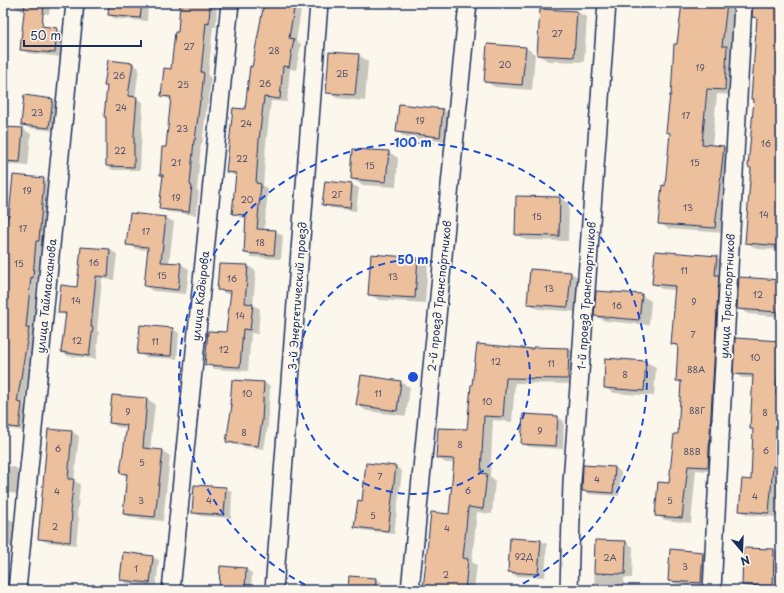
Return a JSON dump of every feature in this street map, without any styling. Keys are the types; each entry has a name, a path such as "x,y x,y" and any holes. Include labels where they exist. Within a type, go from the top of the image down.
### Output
{"street":[{"name":"улица Таймасханова","path":"17,590 75,3"},
{"name":"улица Кадырова","path":"171,590 230,3"},
{"name":"3-й Энергетический проезд","path":"274,590 319,3"},
{"name":"2-й проезд Транспортников","path":"410,590 468,3"},
{"name":"1-й проезд Транспортников","path":"569,590 572,482 607,3"},
{"name":"улица Транспортников","path":"712,590 743,3"}],"building":[{"path":"25,3 44,3 42,26 57,28 55,53 20,50"},
{"path":"109,3 142,3 140,18 108,15"},
{"path":"180,3 210,3 209,24 206,23 201,72 204,73 201,100 194,140 189,212 159,209 163,175 160,175 162,147 166,147 171,97 161,96 164,68 171,69 175,32 178,32"},
{"path":"264,3 295,3 289,38 294,39 289,67 283,66 280,99 264,97 259,140 256,183 261,184 257,229 276,230 274,255 244,253 246,215 232,214 236,173 226,172 233,108 245,109 250,66 252,67"},
{"path":"682,3 727,3 722,46 727,46 725,90 707,89 702,144 724,146 715,228 658,224 662,185 665,186 670,133 666,132 671,95 674,44 677,44"},
{"path":"753,3 781,3 781,246 745,243 751,168 748,167 754,99 751,99 757,18 752,17"},
{"path":"540,9 577,11 574,57 537,55"},
{"path":"487,44 526,47 522,85 484,82"},
{"path":"329,52 359,54 355,95 326,93"},
{"path":"108,60 133,63 128,96 137,97 134,134 134,167 106,166 106,117 104,117 107,86 104,86"},
{"path":"24,95 53,99 49,128 21,125"},
{"path":"399,104 443,109 440,137 396,132"},
{"path":"3,127 23,128 20,162 3,161"},
{"path":"353,149 389,151 386,182 351,179"},
{"path":"13,175 44,178 39,241 36,241 33,278 31,277 26,328 29,328 17,402 22,403 19,428 3,426 3,248 7,216 9,216"},
{"path":"325,181 352,184 350,208 322,205"},
{"path":"516,196 560,197 559,236 515,235"},
{"path":"130,213 166,217 161,262 181,263 178,290 144,286 148,247 126,245"},
{"path":"81,247 110,249 108,277 96,276 91,327 93,327 89,356 61,352 66,313 58,313 61,285 77,287"},
{"path":"655,251 717,256 715,275 719,275 708,467 688,466 682,518 655,516 658,482 669,483 674,434 678,434 681,381 676,381 678,345 671,344 675,286 652,284"},
{"path":"371,254 418,258 415,298 368,295"},
{"path":"219,264 248,265 245,303 253,304 250,330 243,329 240,367 205,365 208,331 226,332 231,291 217,290"},
{"path":"530,269 571,272 568,307 527,304"},
{"path":"739,277 781,280 778,312 737,309"},
{"path":"596,291 642,294 639,320 594,316"},
{"path":"140,325 173,328 171,356 137,354"},
{"path":"735,338 780,341 776,395 781,395 778,467 773,466 769,513 739,511 742,479 751,480 753,429 750,429 753,375 733,374"},
{"path":"477,344 533,349 533,347 569,348 568,379 506,378 503,417 484,416 481,473 487,474 483,509 468,507 463,558 468,559 465,590 423,589 431,512 449,514 454,459 436,458 438,428 467,429"},
{"path":"605,358 646,361 644,391 604,388"},
{"path":"361,375 401,381 397,411 356,405"},
{"path":"232,380 264,382 262,421 258,446 226,442 232,405 230,405"},
{"path":"112,395 147,398 143,448 163,450 155,517 123,514 127,474 120,473 127,425 109,423"},
{"path":"523,414 558,416 556,446 521,444"},
{"path":"48,429 72,431 68,479 74,479 70,512 72,512 70,542 38,539"},
{"path":"366,463 396,466 388,531 354,527 358,500 362,501"},
{"path":"583,465 615,467 613,493 582,491"},
{"path":"194,485 226,487 224,515 192,513"},
{"path":"510,538 541,540 538,574 508,572"},
{"path":"595,540 626,541 625,574 594,573"},
{"path":"743,548 774,549 773,586 742,585"},
{"path":"670,549 703,552 701,583 668,581"},
{"path":"123,552 153,556 150,583 120,580"},
{"path":"220,566 246,568 245,590 219,590"},
{"path":"349,576 376,578 375,590 348,590"}]}
